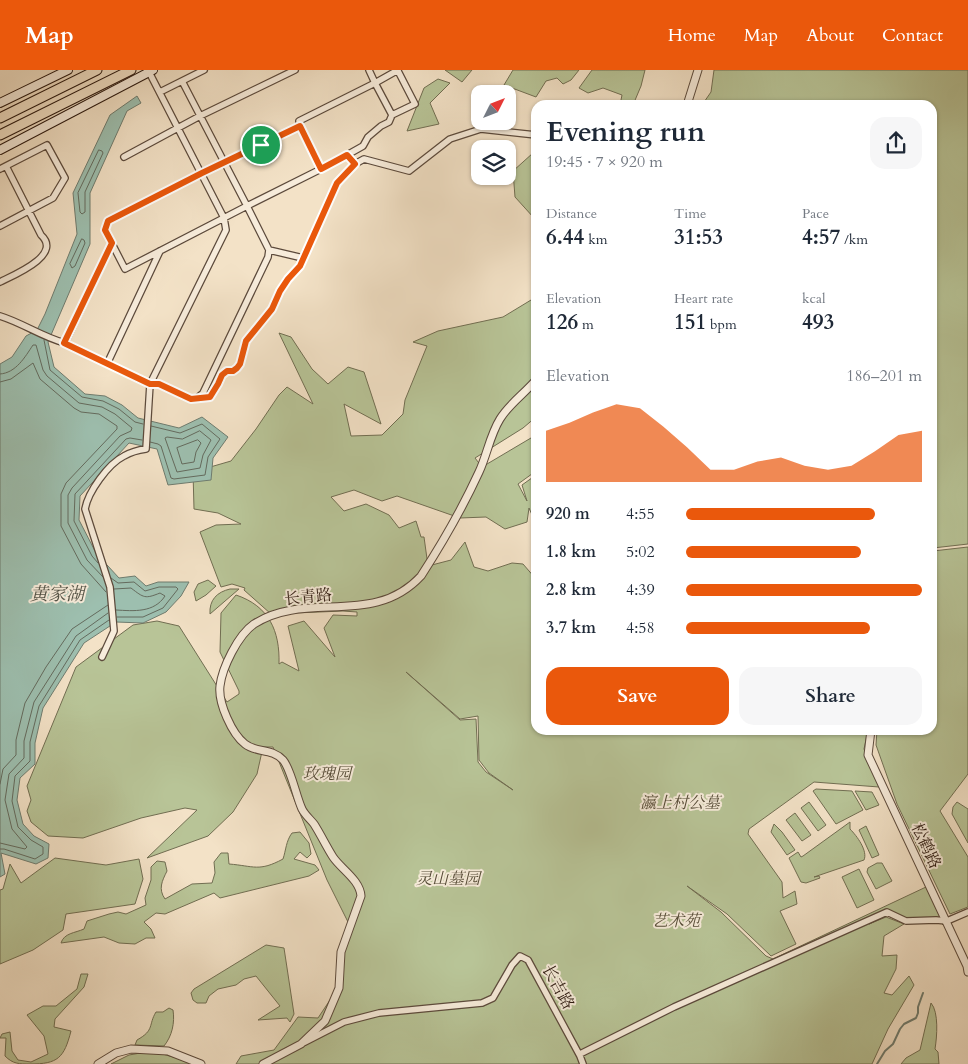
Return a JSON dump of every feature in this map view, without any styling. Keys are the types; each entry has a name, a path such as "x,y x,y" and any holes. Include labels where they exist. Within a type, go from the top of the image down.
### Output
{"main road":[{"path":"0,103 68,70"},
{"path":"0,118 97,70"},
{"path":"0,135 130,70"},
{"path":"0,150 150,71"}],"street":[{"path":"160,92 204,70"},
{"path":"124,157 200,116 295,70"},
{"path":"369,70 392,115"},
{"path":"689,100 698,70"},
{"path":"102,657 114,631 110,587 84,509 86,502 93,488 114,463 123,456 146,449 150,384 226,230 224,218 150,71"},
{"path":"300,126 108,221 105,230 126,269 321,169 347,155 362,146 368,137 389,122 392,115 415,104 398,71 300,121 300,126 321,169"},
{"path":"182,81 269,250 268,257 203,393 197,398"},
{"path":"0,316 16,321 150,384 159,384 191,399 210,397 222,375 227,371 233,371 237,368 242,360 246,341 272,309 280,291 297,270 337,183 355,164 364,159 410,171 450,139 481,129 531,134"},
{"path":"0,226 29,211 52,198 65,178 47,145 3,168 29,211 41,235 46,241 46,247 38,262 0,282"},
{"path":"347,155 355,164"},
{"path":"64,343 112,243"},
{"path":"269,250 302,258"},
{"path":"107,364 160,251"},
{"name":"长青路","path":"301,1044 325,1021 339,988 341,952 361,896 361,890 333,857 314,824 303,810 283,760 273,752 247,746 232,729 222,702 220,688 226,668 235,647 253,625 265,619 292,610 372,604 384,601 412,585 421,576 462,508 500,419 506,410 531,385"},
{"name":"松鹤路","path":"870,735 868,755 947,921 968,972"},
{"path":"580,1054 674,1007 888,912 906,921 947,921 968,912"},
{"name":"长吉路","path":"301,1044 344,1022 379,1013 482,1003 493,998 512,965 520,956 528,960 580,1054 583,1064"},
{"path":"263,1064 301,1044"},
{"path":"98,1064 116,1054 131,1049 168,1051 201,1064"}],"green space":[{"path":"445,70 472,70 462,82"},
{"path":"513,70 579,70 571,80 563,84 557,78 546,81 536,97 516,90 516,85 504,85"},
{"path":"592,70 645,70 635,100 621,100 622,95 603,88 588,93 579,88"},
{"path":"714,70 968,70 968,544 937,548 937,100 705,100 711,92"},
{"path":"438,79 450,83 430,103 439,124 407,131 424,88"},
{"path":"531,155 531,215 515,197 516,168"},
{"path":"531,300 531,421 475,458 482,467 531,438 531,475 518,484 527,501 522,485 531,479 531,513 529,508 527,522 505,529 486,517 460,518 397,496 382,501 354,490 331,497 344,511 366,504 389,515 399,528 416,521 421,537 424,537 428,566 451,560 465,542 474,567 488,571 512,563 523,564 531,573 531,735 867,735 864,749 879,787 814,782 749,829 748,834 782,882 783,898 795,891 797,904 780,911 796,944 771,956 727,914 687,886 721,912 766,956 773,959 926,887 944,923 943,925 939,921 906,922 888,915 869,924 886,917 904,924 884,936 882,956 897,955 896,969 884,993 892,995 909,976 914,985 888,1029 872,1064 236,1064 241,1056 274,1050 298,1017 318,1018 338,988 349,924 327,880 273,747 263,747 257,774 233,812 208,836 147,858 197,810 185,808 141,818 83,838 48,836 31,822 27,811 31,800 27,786 76,667 133,625 157,621 179,626 227,702 239,694 239,691 220,652 221,613 236,595 257,606 270,621 275,631 279,664 282,662 299,671 288,626 304,621 335,657 324,628 333,615 357,616 357,612 271,614 244,590 245,588 232,584 221,587 200,532 216,525 241,524 218,513 194,509 193,472 231,461 279,395 287,387 313,404 279,333 291,337 312,369 328,384 348,367 364,372 381,424 344,404 351,436 382,435 403,414 405,400 427,346 413,342 438,331 503,317","holes":["406,672 460,719 478,716 479,760 489,773 513,790 486,772 478,762 476,719 460,720"]},
{"path":"968,547 968,774 940,811 968,857 968,907 950,914 897,804 876,745 877,735 937,735 937,551"},
{"path":"208,580 216,586 196,601 194,592 198,584"},
{"path":"239,589 210,614 212,601 215,597 221,592"},
{"path":"816,789 852,791 863,810 836,824 813,791"},
{"path":"855,791 872,792 879,805 866,810"},
{"path":"809,802 826,825 818,831 801,808"},
{"path":"957,802 968,809 968,843 952,814 953,807"},
{"path":"795,813 811,835 802,841 786,820"},
{"path":"850,822 850,829 863,848 864,860 814,877 819,876 820,878 806,883 801,882 789,858 798,852 801,857 803,856"},
{"path":"774,824 795,850 787,855 771,832"},
{"path":"866,826 879,855 872,858 859,830"},
{"path":"300,832 309,843 311,854 307,858 300,852 294,859 315,865 319,870 309,876 220,898 214,893 165,914 156,913 144,922 151,929 155,938 146,938 135,944 119,943 104,937 61,943 67,935 84,929 87,921 118,912 126,914 146,905 145,898 151,880 151,867 157,861 165,862 167,871 161,888 165,899 192,884 212,883 215,873 214,862 221,853 228,853 229,864 262,867 275,863 283,859 287,842 292,833"},
{"path":"55,858 106,865 139,859 143,879 135,904 66,914 63,930 33,950 0,964 0,890 3,889 10,864 21,883"},
{"path":"877,863 882,863 892,881 876,889 867,872 868,868"},
{"path":"859,869 874,900 857,908 842,877"},
{"path":"266,945 284,948 294,1014 290,1022 287,1018 258,1020 280,1006 256,976 244,979 236,985 218,989 209,996 206,1003 197,1003 193,1000 191,993 194,989"},
{"path":"81,974 88,974 84,987 55,1019 54,1027 71,1031 66,1048 58,1058 40,1064 19,1064 8,1059 5,1056 6,1038 0,1038 2,1034 10,1032 12,1051 18,1060 31,1062 48,1054 44,1036 27,1015 43,1006 56,1006 77,989"},
{"path":"931,1003 934,1007 936,1018 935,1049 938,1052 939,1064 901,1064 906,1058 920,1050"},
{"path":"169,1008 173,1010 173,1024 171,1034 164,1046 135,1045 137,1040 149,1030 156,1012 163,1012"},
{"path":"152,1051 198,1064 111,1064 129,1055"}],"water":[{"name":"黄家湖","path":"137,96 141,103 127,111 90,193 90,244 48,342 54,367 85,394 105,396 122,405 138,418 179,428 202,417 228,437 213,458 211,480 168,485 157,449 129,443 80,496 79,520 96,553 119,578 135,576 146,586 158,582 189,582 181,596 166,612 143,623 116,622 84,643 43,708 35,743 35,764 20,778 17,800 23,824 34,836 49,844 48,858 36,864 1,853 5,874 0,877 0,364 12,357 26,336 37,330 77,234 73,193 110,115"}],"waterway":[{"path":"877,1064 885,1051 893,1044 904,1024 916,1018 923,993"}],"route":[{"path":"300,126 321,169 347,155 355,164 337,183 300,266 280,291 268,315 246,341 240,364 233,371 227,371 222,375 210,397 191,399 159,384 150,384 64,343 112,243 105,230 108,221 261,145 300,126"}],"park label":[{"name":"玫瑰园","path":"327,774"},
{"name":"瀛上村公墓","path":"680,803"},
{"name":"灵山墓园","path":"448,879"},
{"name":"艺术苑","path":"676,921"}]}
